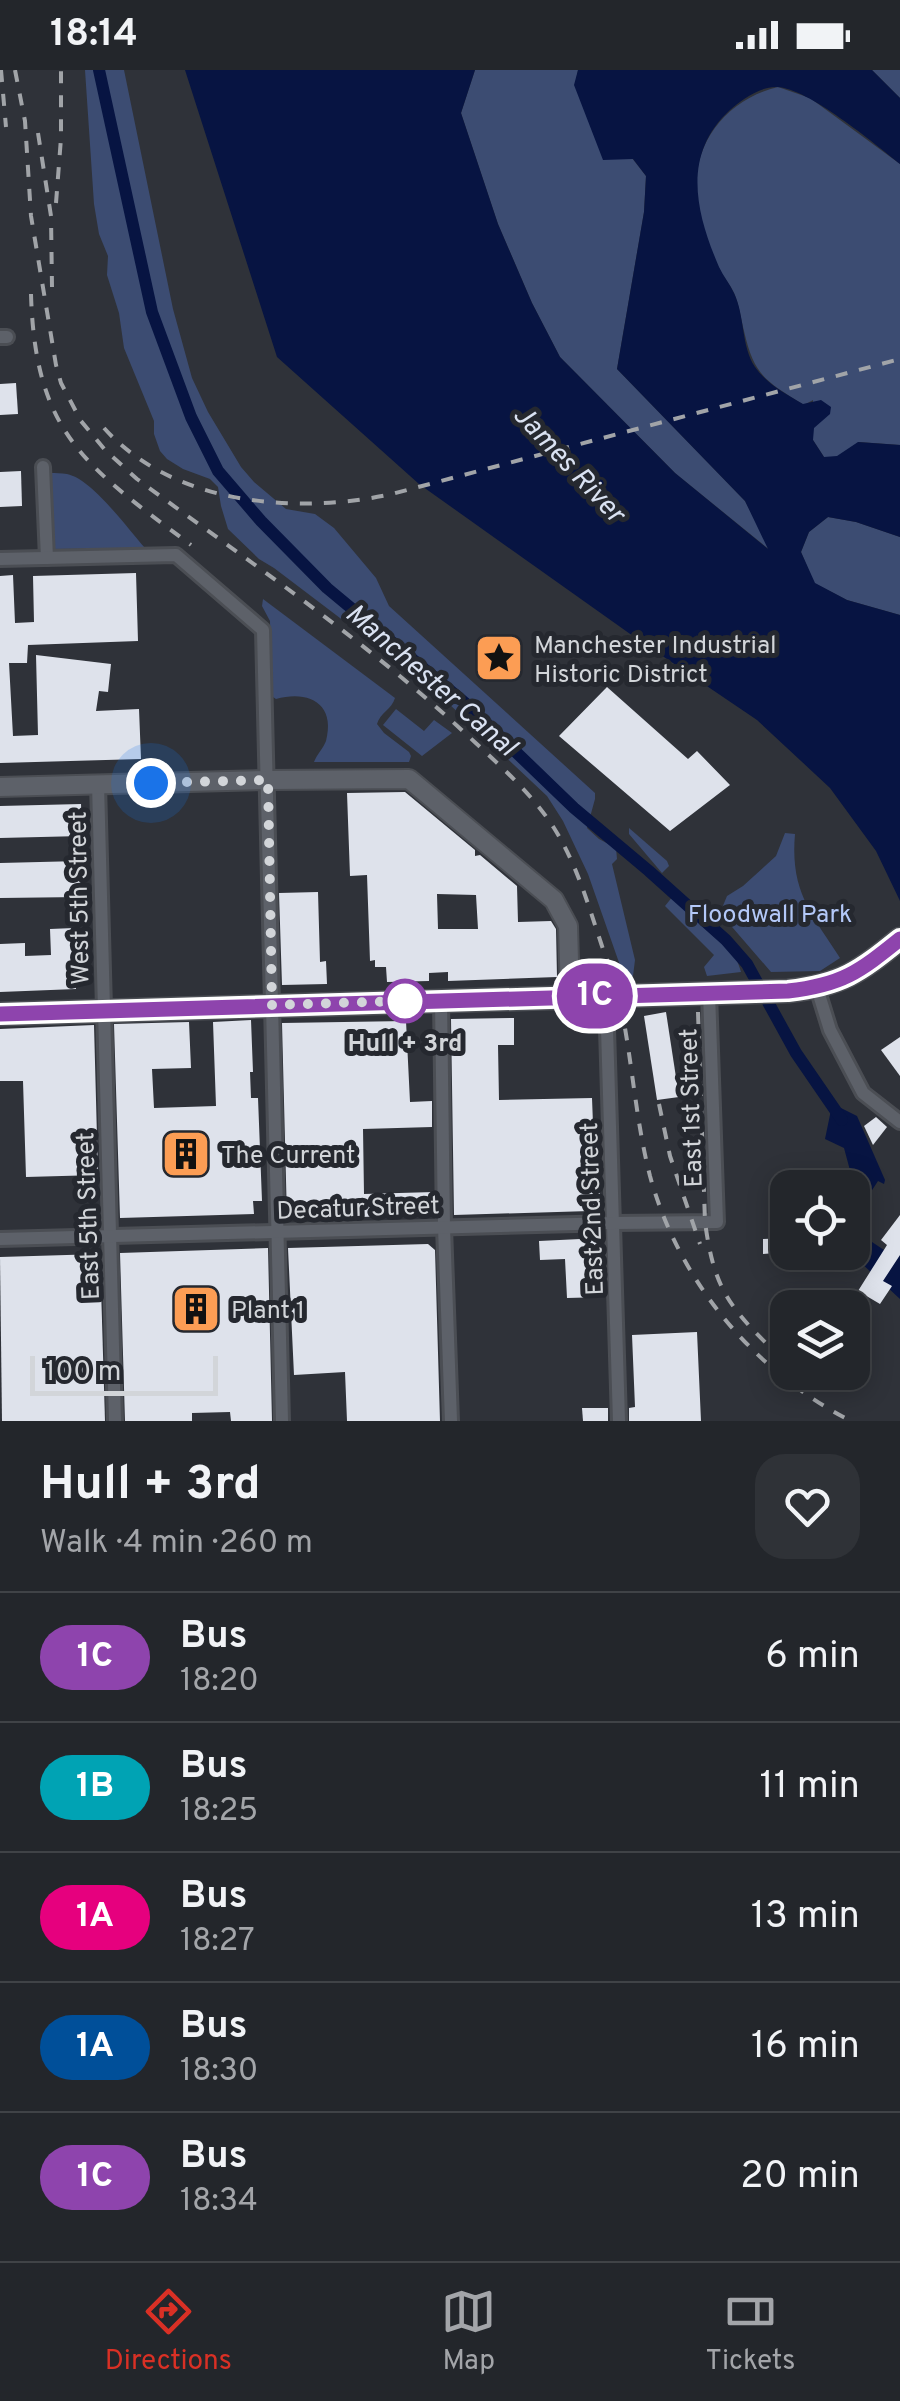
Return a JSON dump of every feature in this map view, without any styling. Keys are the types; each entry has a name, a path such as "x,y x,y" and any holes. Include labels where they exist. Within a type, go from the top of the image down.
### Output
{"main road":[{"path":"0,1014 788,991 837,982 864,969 900,939"}],"street":[{"path":"42,467 47,558"},
{"path":"0,559 176,555 264,630 282,1421"},
{"path":"0,787 409,780 554,900 568,926 570,996"},
{"name":"West 5th Street","path":"98,784 104,1010"},
{"path":"817,988 830,1030 863,1092 900,1122"},
{"name":"East 1st Street","path":"709,993 717,1222"},
{"name":"East 2nd Street","path":"606,996 618,1421"},
{"path":"440,1000 451,1421"},
{"name":"East 5th Street","path":"104,1010 115,1421"},
{"name":"Decatur Street","path":"0,1239 717,1222"}],"green space":[{"path":"85,70 124,70 173,309 192,378 241,467 286,509 315,514 334,528 376,578 389,606 595,793 587,828 616,848 617,859 612,864 635,960 633,976 623,974 588,874 547,796 431,687 259,559 228,529 218,487 210,479 183,469 160,451 154,421 124,348 119,313 107,275 108,256 94,204"},
{"path":"475,70 578,70 575,85 646,176 644,212 617,369 745,501 771,551 675,473 560,357 498,224 461,113"},
{"path":"872,70 900,70 900,98"},
{"path":"778,87 810,98 900,164 900,445 859,442 837,457 824,457 813,440 813,400 804,405 771,383 757,368 736,297 707,238 696,181 706,144 727,114 742,102"},
{"path":"50,473 67,474 87,485 145,548 55,549"},
{"path":"828,517 900,537 900,615 847,600 814,583 801,552 809,532"},
{"path":"263,599 395,698 377,724 409,752 409,762 314,762 326,741 327,717 317,702 309,698 273,697 270,621 262,606"},
{"path":"396,709 424,731 434,720 452,733 422,756 383,725"},
{"path":"629,828 667,861 669,866 662,873 629,834"},
{"name":"Floodwall Park","path":"785,833 795,834 799,886 840,958 820,971 771,972 720,913 727,896 776,856"},
{"path":"673,896 730,950 741,972 707,976 704,967 714,955 665,906"}],"water":[{"name":"James River","path":"185,70 475,70 461,113 498,224 560,357 675,473 768,549 745,501 617,369 644,212 646,176 633,159 603,160 574,85 578,70 872,70 900,98 900,164 841,118 806,97 777,87 758,91 735,106 715,127 704,146 697,185 704,226 737,302 747,350 755,367 771,384 803,404 821,400 831,407 830,414 814,428 813,440 824,457 837,456 858,442 900,445 900,537 828,517 809,532 801,552 815,583 847,600 900,615 900,901 876,851 830,788 757,720 419,484 277,357"},
{"path":"841,1108 857,1116 885,1180 884,1184 878,1181 870,1193 870,1170 850,1170 844,1148 825,1139 831,1110"},
{"path":"870,1239 900,1256 900,1299 869,1270"}],"building":[{"path":"16,383 18,414 0,415 0,384"},
{"path":"21,471 22,506 0,507 0,472"},
{"path":"136,573 138,641 28,645 27,663 9,663 13,736 38,735 36,655 111,664 108,692 99,691 96,711 139,709 141,759 0,763 0,576 13,575 15,623 34,622 33,576"},
{"path":"607,687 688,759 697,751 730,785 670,831 559,736"},
{"path":"405,792 475,850 475,856 480,855 517,886 518,922 551,921 556,929 557,977 448,981 448,972 429,973 429,981 387,982 386,967 375,967 375,960 370,961 367,875 350,876 347,793","holes":["437,894 476,895 478,929 438,929"]},
{"path":"81,804 82,836 0,838 0,806"},
{"path":"80,861 81,897 0,898 0,863"},
{"path":"318,892 320,962 326,961 327,984 282,985 279,893"},
{"path":"74,928 76,989 0,992 0,944 25,943 25,956 51,955 50,929"},
{"path":"666,1012 679,1097 657,1100 644,1016"},
{"path":"514,1018 514,1045 498,1045 499,1100 592,1098 600,1205 590,1206 590,1211 454,1215 451,1019"},
{"name":"The Current","path":"251,1020 251,1098 258,1098 262,1201 253,1201 254,1214 120,1218 114,1024 189,1022 191,1068 152,1069 154,1108 216,1106 213,1022"},
{"path":"406,1021 410,1102 432,1101 432,1127 363,1129 364,1194 434,1192 434,1212 287,1219 282,1023"},
{"path":"94,1025 98,1175 26,1177 23,1081 0,1081 0,1029"},
{"path":"900,1037 900,1076 881,1050"},
{"path":"876,1117 887,1127 873,1145 864,1126"},
{"path":"900,1215 900,1255 883,1281 892,1286 880,1304 870,1298 870,1290 859,1290 887,1245 881,1240"},
{"path":"601,1238 604,1297 567,1298 565,1259 540,1260 539,1241"},
{"path":"763,1239 770,1239 770,1253 763,1254"},
{"path":"428,1244 435,1250 440,1421 347,1421 345,1372 294,1375 288,1248"},
{"name":"Plant 1","path":"268,1248 272,1421 231,1421 230,1412 192,1413 192,1421 125,1421 120,1253"},
{"path":"100,1254 105,1421 2,1421 0,1257"},
{"path":"697,1332 701,1421 629,1421 629,1408 635,1407 632,1335"},
{"path":"582,1408 608,1408 608,1421 583,1421"}],"waterway":[{"name":"Manchester Canal","path":"99,70 152,312 191,417 218,471 327,588 464,702 574,808 726,940 747,964 796,1053 842,1120"}],"railway":[{"path":"1,70 6,127"},
{"path":"15,70 25,121 31,216 56,365 81,421 137,479 388,666 466,734 535,802 562,841 575,869 615,983 650,1176 680,1252 725,1320 753,1350 816,1401 851,1421"},
{"path":"56,203 61,70"},
{"path":"38,133 51,216 52,287"},
{"path":"31,294 43,382 56,415 96,468 191,545"},
{"path":"104,428 132,454 165,474 200,488 277,503 355,500 392,494 900,359"},
{"path":"698,1012 708,1242 730,1302 766,1343"},
{"path":"659,1104 670,1156 700,1244"}],"bus line":[{"name":"1C","path":"0,1014 788,991 817,988 848,977 900,939"}],"place":[{"name":"Manchester Industrial Historic District","path":"499,658"},
{"name":"Hull + 3rd","path":"405,1001"},
{"name":"The Current","path":"186,1154"},
{"name":"Plant 1","path":"196,1309"}],"route":[{"path":"151,783 268,780 272,1005 405,1001"}]}
